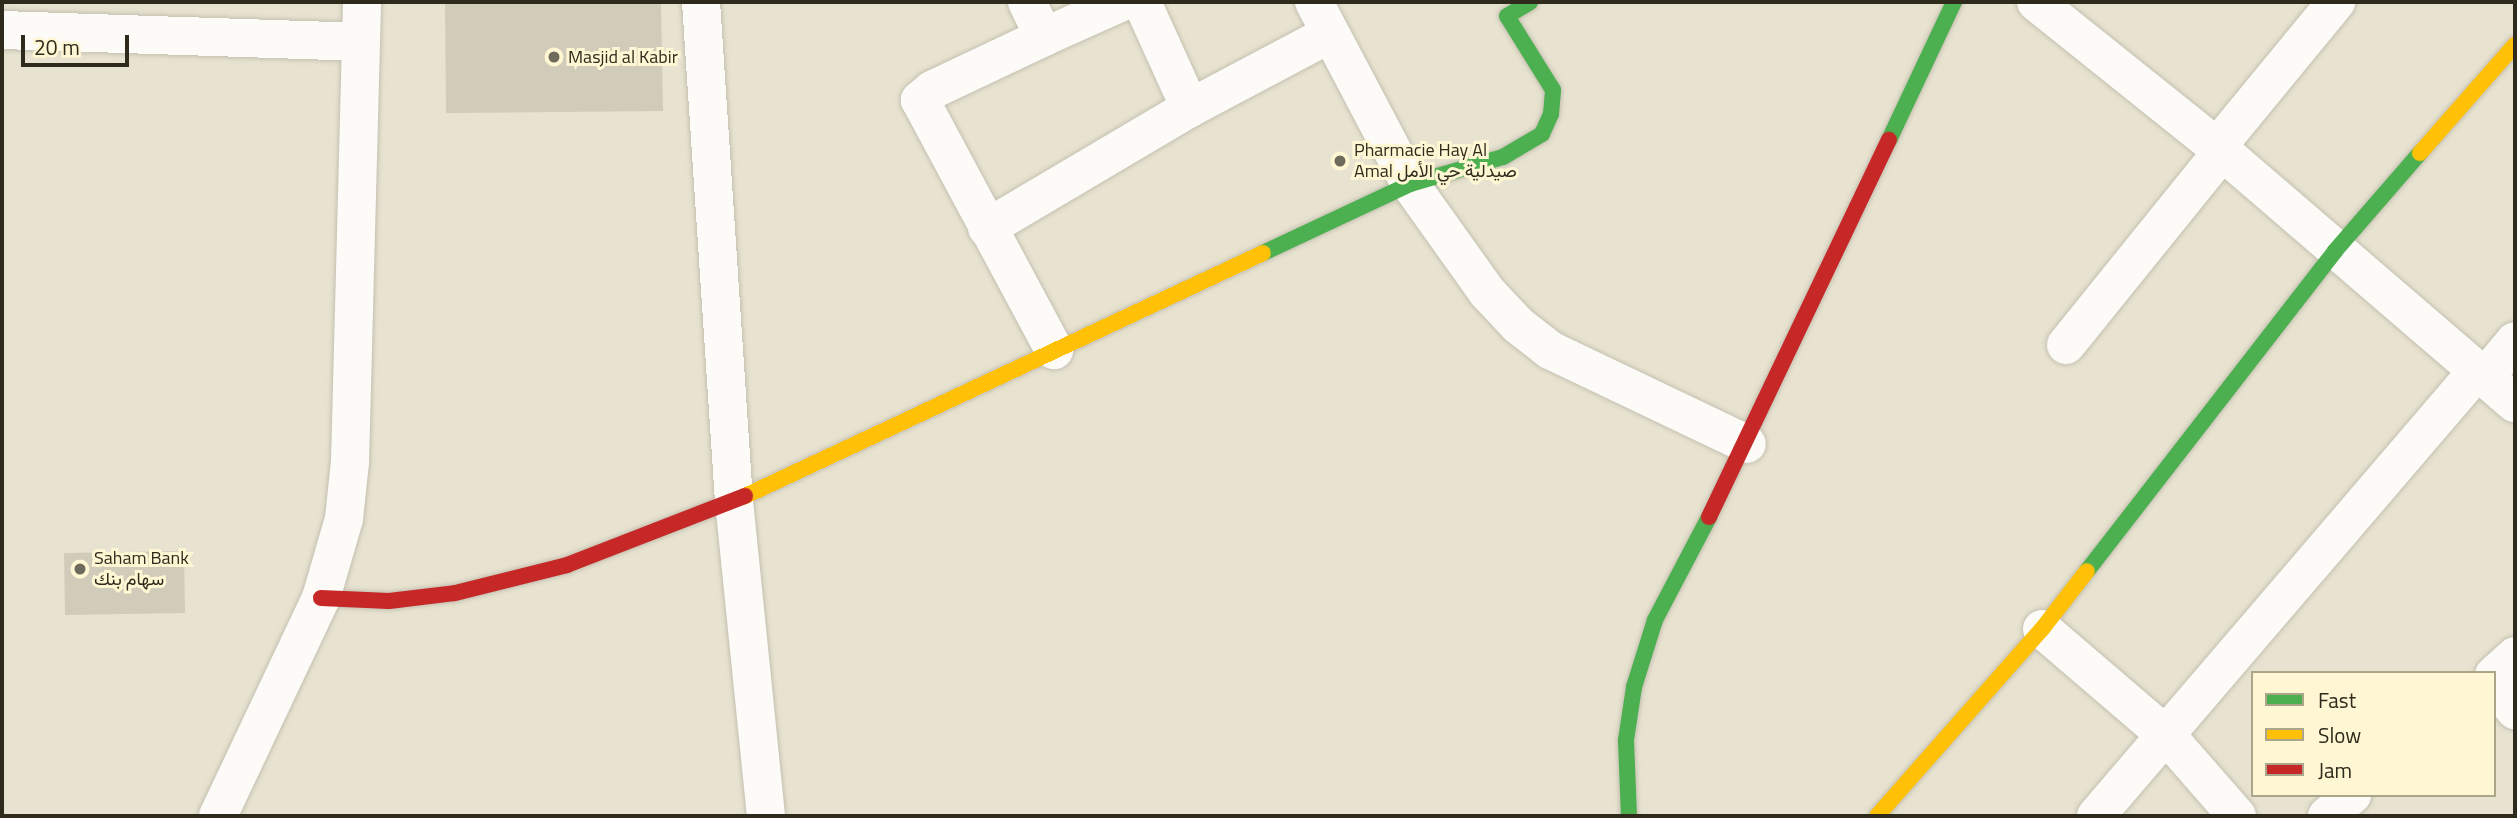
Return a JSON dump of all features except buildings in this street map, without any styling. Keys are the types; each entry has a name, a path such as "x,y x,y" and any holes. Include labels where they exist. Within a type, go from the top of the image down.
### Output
{"street":[{"path":"218,816 321,598 344,519 350,462 362,2"},
{"path":"701,2 734,501 766,816"},
{"path":"1027,2 1044,37"},
{"path":"1054,350 920,100 932,90 1122,2"},
{"path":"1142,2 1190,108"},
{"path":"1629,816 1626,740 1634,688 1655,620 1747,444 1954,2"},
{"path":"2036,2 2220,150 2515,403"},
{"path":"2066,345 2336,2"},
{"path":"321,598 389,601 505,583 567,565 734,501 1410,184 1473,169 1542,134 1551,114 1553,90 1512,6"},
{"path":"987,228 1190,108 1322,18 1410,184 1487,292 1518,325 1550,350 1747,444"},
{"path":"2,30 360,42"},
{"path":"1877,816 2042,629 2335,250 2515,45"},
{"path":"2096,816 2168,737 2482,373 2515,341"},
{"path":"2042,629 2168,737 2237,816"},
{"path":"2496,674 2515,656"},
{"path":"2496,687 2515,710"},
{"path":"2327,816 2350,797"}],"traffic: fast":[{"path":"1263,253 1410,184 1503,157 1542,134 1551,114 1553,90 1507,16 1530,2"},
{"path":"1889,140 1954,2"},
{"path":"2087,571 2335,251 2420,153"},
{"path":"1629,816 1626,740 1634,687 1655,620 1709,517"}],"traffic: slow":[{"path":"2420,153 2515,45"},
{"path":"745,496 1263,253"},
{"path":"1877,816 2042,629 2087,571"}],"traffic: jam":[{"path":"1709,517 1889,140"},
{"path":"321,598 389,601 455,593 567,565 745,496"}],"place":[{"name":"Masjid al Kabir","path":"554,57"},
{"name":"Pharmacie Hay Al Amal صيدلية حي الأمل","path":"1340,161"},
{"name":"Saham Bank سهام بنك","path":"80,569"}]}
